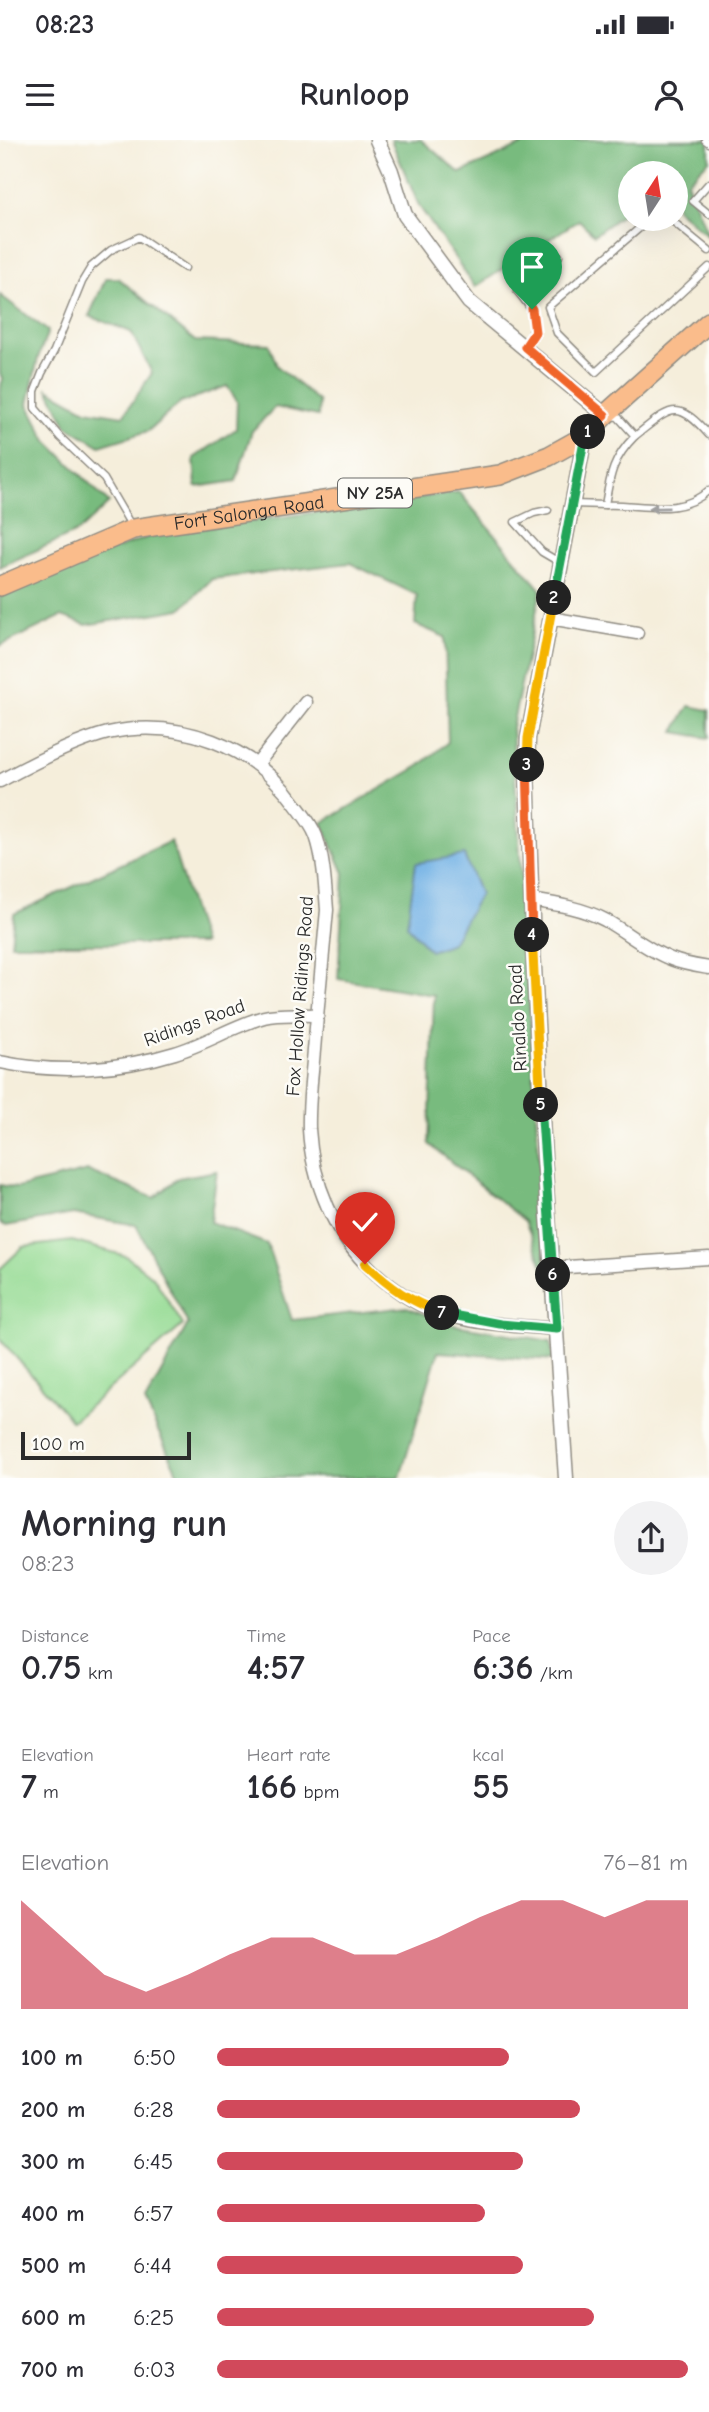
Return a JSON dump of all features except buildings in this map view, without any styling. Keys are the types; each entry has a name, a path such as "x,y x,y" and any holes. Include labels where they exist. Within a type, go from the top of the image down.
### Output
{"main road":[{"name":"Fort Salonga Road","path":"0,586 133,529 500,475 549,456 585,436 709,322"}],"street":[{"path":"377,140 391,171 405,215 469,302 605,415"},
{"name":"Rinaldo Road","path":"566,1478 544,1156 527,810 528,748 585,436"},
{"path":"550,618 637,633"},
{"path":"258,763 306,702"},
{"name":"Fox Hollow Ridings Road","path":"0,781 71,747 107,734 144,729 177,732 211,740 239,751 258,763 285,789 316,835 325,879 327,910 309,1127 314,1167 325,1200 341,1232 365,1264 412,1302 450,1316 557,1329"},
{"path":"531,900 563,905 605,920 672,960 709,968"},
{"name":"Ridings Road","path":"0,1062 57,1068 141,1062 176,1053 267,1017 317,1015"},
{"path":"552,1268 709,1258"}],"lane":[{"path":"705,140 709,144"},
{"path":"709,183 693,201 709,214"},
{"path":"636,231 548,307 557,333 596,372 709,267"},
{"path":"685,231 709,251"},
{"path":"133,529 104,479 60,437 35,408 35,391 82,282 91,267 111,250 139,237 185,268"},
{"path":"525,347 535,332 532,309 517,291 559,256"},
{"path":"605,505 614,464 624,447 667,411 683,412 694,418 709,435"},
{"path":"605,415 618,417 635,436"},
{"path":"572,504 670,508 700,499 709,491"},
{"path":"548,510 515,522 542,552 561,562"}],"green space":[{"path":"391,140 421,140 460,173 533,140 709,140 709,160 688,181 688,161 618,161 618,218 594,235 579,220 475,287 419,206"},
{"path":"688,184 709,237 688,219"},
{"path":"106,278 118,278 195,341 269,344 277,366 319,402 318,416 275,407 252,431 236,481 196,487 194,458 236,429 237,401 227,386 180,403 148,431 100,446 67,426 48,389 86,410 123,416 152,373 131,332 89,316"},
{"path":"0,295 48,331 38,358 28,404 47,441 109,503 79,531 0,567 2,378"},
{"path":"459,492 541,590 512,727 546,1274 525,1221 429,1144 434,995 338,979 344,873 322,823 419,766 448,742 445,637 415,624 417,595 350,563 212,579 181,609 86,625 62,616 0,646 0,597 64,568 153,535"},
{"path":"689,706 709,710 709,738 674,732"},
{"path":"171,841 203,944 11,944 14,914"},
{"path":"88,1171 154,1198 178,1178 217,1171 210,1222 267,1244 292,1320 407,1307 449,1324 551,1341 553,1360 438,1352 400,1477 179,1477 145,1402 188,1324 136,1225 73,1214 6,1226 0,1223 0,1185 17,1188"},
{"path":"72,1241 126,1256 154,1278 183,1325 72,1421 0,1339 0,1269 23,1247"}],"water":[{"path":"464,855 480,894 452,943 430,951 407,925 416,863"}],"route":[{"path":"365,1264 412,1302 450,1316 557,1329 533,948 527,810 528,738 585,436 605,415 525,347 535,332 532,309"}]}
